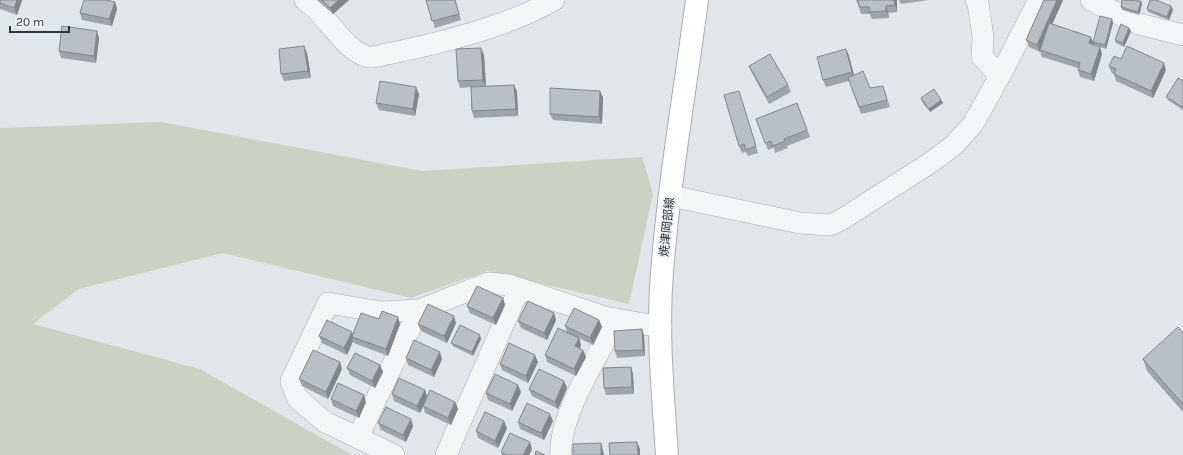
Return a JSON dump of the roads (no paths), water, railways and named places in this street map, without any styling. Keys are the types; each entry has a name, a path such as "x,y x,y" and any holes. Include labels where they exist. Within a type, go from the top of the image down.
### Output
{"main road":[{"name":"焼津岡部線","path":"667,455 661,327 662,274 697,0"}],"street":[{"path":"305,0 354,50 369,57 424,46 495,24 540,8 554,0"},
{"path":"976,0 978,3 982,25 982,57 1000,76"},
{"path":"671,196 800,224 830,225 841,220 933,161 954,145 973,124 1000,76 1039,0"},
{"path":"1091,0 1139,24 1183,35"},
{"path":"394,455 325,422 297,398 291,381 328,303 381,312 419,310 488,283 519,288 605,317 661,327"},
{"path":"450,454 519,288"},
{"path":"358,438 419,310"},
{"path":"561,455 560,443 566,416 618,319"}]}
